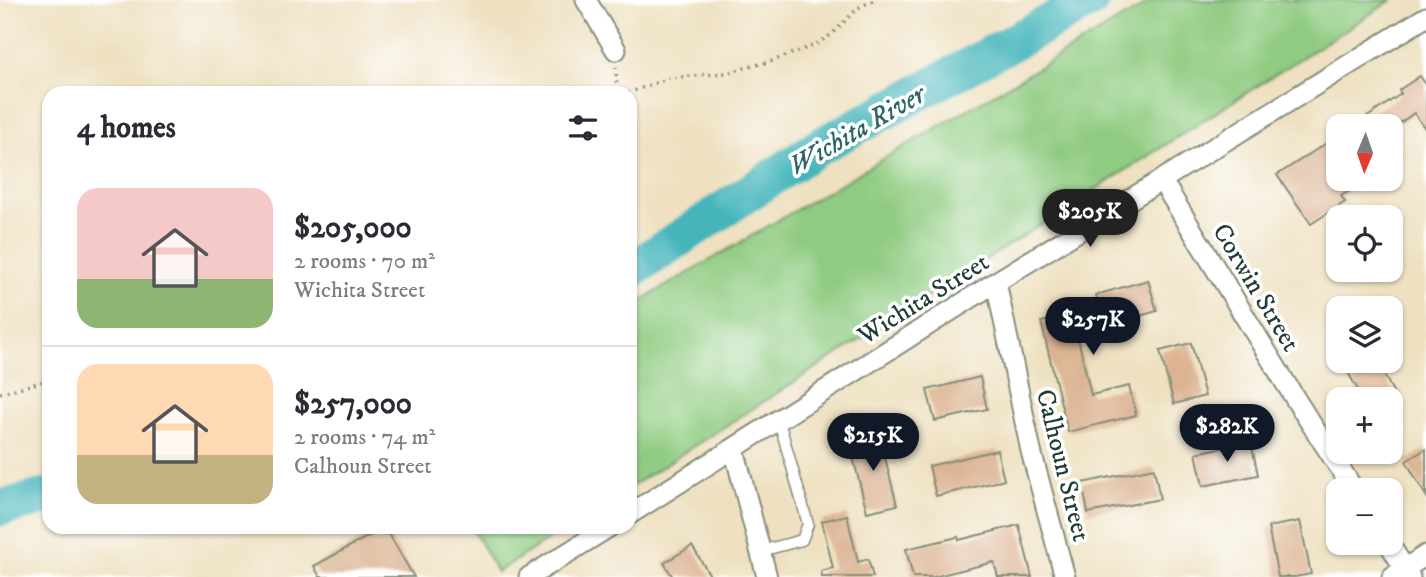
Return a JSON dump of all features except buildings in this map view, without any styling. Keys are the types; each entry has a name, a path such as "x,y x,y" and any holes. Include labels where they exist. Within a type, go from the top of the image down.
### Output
{"street":[{"path":"586,0 616,50"},
{"name":"Wichita Street","path":"637,510 996,282 1426,17"},
{"name":"Corwin Street","path":"1162,181 1346,478"},
{"name":"Calhoun Street","path":"996,282 1031,451 1065,577"},
{"path":"734,449 767,577"},
{"path":"529,577 598,534"},
{"path":"1394,555 1402,575 1426,555"}],"lane":[{"path":"761,551 802,540 808,524 779,421"}],"path":[{"path":"637,90 669,78 725,73 816,45 832,34 858,8 874,0"},
{"path":"0,393 42,382"}],"green space":[{"path":"1154,0 1392,0 637,483 637,303"},
{"path":"475,534 557,534 497,572"}],"waterway":[{"name":"Wichita River","path":"637,266 820,146 1091,0"},
{"name":"Wichita River","path":"0,508 42,498"}]}
